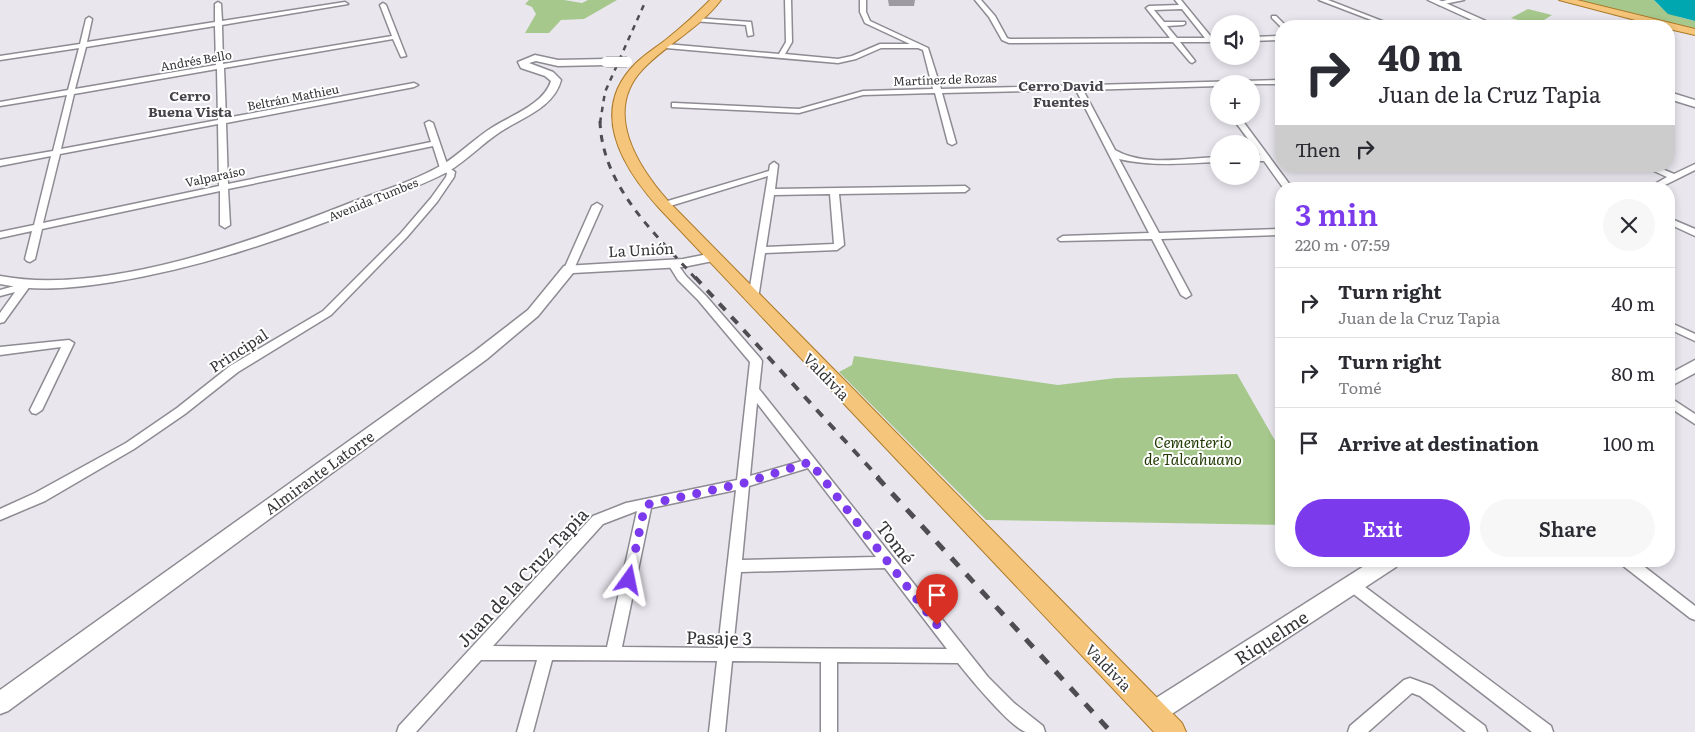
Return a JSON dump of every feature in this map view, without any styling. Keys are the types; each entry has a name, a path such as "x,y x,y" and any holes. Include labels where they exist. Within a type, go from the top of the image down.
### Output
{"main road":[{"name":"Valdivia","path":"716,0 666,46 636,62 634,72 622,99 619,126 630,162 645,185 664,206 1172,732"},
{"path":"1550,0 1630,20"},
{"path":"1564,0 1646,20"},
{"path":"1436,1 1479,20"},
{"path":"1675,27 1695,32"},
{"path":"1675,32 1695,37"},
{"name":"Avenida Tumbes","path":"0,280 25,286 63,284 152,272 207,258 335,215 444,168 485,137 543,100 554,89 556,83 553,77 525,66 524,61 535,58 558,64 636,62"},
{"path":"1675,97 1694,102"},
{"name":"La Unión","path":"569,269 673,264 713,257"},
{"name":"Almirante Latorre","path":"0,703 481,355 533,313 569,269"},
{"path":"1675,378 1695,365"},
{"name":"Riquelme","path":"1153,712 1380,567"}],"street":[{"path":"781,56 789,42 788,0"},
{"path":"863,0 863,12 867,22 926,50 952,143"},
{"path":"978,0 992,16 1007,41 1210,40"},
{"path":"1178,0 1210,40"},
{"path":"1322,0 1376,20"},
{"path":"1436,1 1461,0"},
{"path":"218,4 225,225"},
{"path":"0,58 345,4"},
{"path":"384,5 403,56"},
{"path":"1182,7 1149,8 1192,61"},
{"path":"1274,17 1277,20"},
{"path":"30,259 89,19"},
{"path":"695,20 748,23 750,34"},
{"path":"1162,24 1183,24"},
{"name":"Andrés Bello","path":"0,104 396,37"},
{"path":"1260,39 1275,38"},
{"path":"666,46 841,61 854,58 880,46 921,46"},
{"name":"Martínez de Rozas","path":"1260,83 1275,82"},
{"name":"Martínez de Rozas","path":"675,105 799,111 857,93 1210,84"},
{"name":"Beltrán Mathieu","path":"0,163 414,85"},
{"path":"1078,87 1186,295"},
{"path":"429,123 444,168"},
{"path":"1241,125 1275,170"},
{"name":"Valparaíso","path":"0,234 436,143"},
{"path":"1111,151 1122,157 1140,160 1210,159"},
{"path":"1260,158 1266,158"},
{"path":"1664,182 1695,167"},
{"name":"Principal","path":"0,515 40,497 130,446 181,411 234,369 327,312 375,267 434,200 450,176 449,171 444,168"},
{"path":"664,206 773,168 754,299"},
{"path":"1277,172 1285,182"},
{"path":"1662,172 1674,177"},
{"path":"770,192 965,189"},
{"path":"761,250 837,248 839,245 834,191"},
{"name":"Almirante Latorre","path":"569,269 596,206"},
{"path":"1675,224 1695,233"},
{"path":"1063,239 1275,232"},
{"path":"673,264 682,278 756,360 717,732"},
{"path":"0,293 25,286"},
{"path":"0,320 25,286"},
{"path":"1675,328 1695,338"},
{"path":"0,351 69,343 36,410"},
{"name":"Tomé","path":"753,389 961,656 996,697 1033,730"},
{"path":"1675,405 1695,420"},
{"name":"Juan de la Cruz Tapia","path":"405,732 598,520 616,511 744,483 810,462"},
{"path":"613,654 645,505"},
{"path":"735,566 888,562"},
{"path":"1635,567 1695,614"},
{"path":"1352,585 1545,732"},
{"name":"Pasaje 3","path":"476,653 961,656"},
{"path":"525,732 546,654"},
{"path":"829,656 829,732"},
{"path":"1356,732 1410,685 1426,691 1479,732"}],"green space":[{"path":"529,0 564,0 582,3 588,0 617,0 584,19 561,20 549,33 525,33 536,14 532,7 525,4"},
{"path":"1576,0 1654,0 1663,9 1695,21 1695,30 1675,25 1675,20 1655,20"},
{"path":"1528,9 1552,15 1544,20 1518,20 1511,18"},
{"name":"Cementerio de Talcahuano","path":"854,356 1058,385 1116,378 1237,374 1275,440 1275,525 986,520 839,372 852,365"}],"water":[{"path":"1654,0 1695,0 1695,21 1668,14"}],"railway":[{"path":"600,122 605,92 646,0"},
{"path":"600,122 603,145 610,167 620,188 648,226 696,279"},
{"path":"695,277 879,478"},
{"path":"877,477 1111,732"}],"district":[{"name":"Cerro David Fuentes","path":"1061,94"},
{"name":"Cerro Buena Vista","path":"190,104"}],"route":[{"path":"629,580 645,505 744,483 810,462 937,625"}]}
